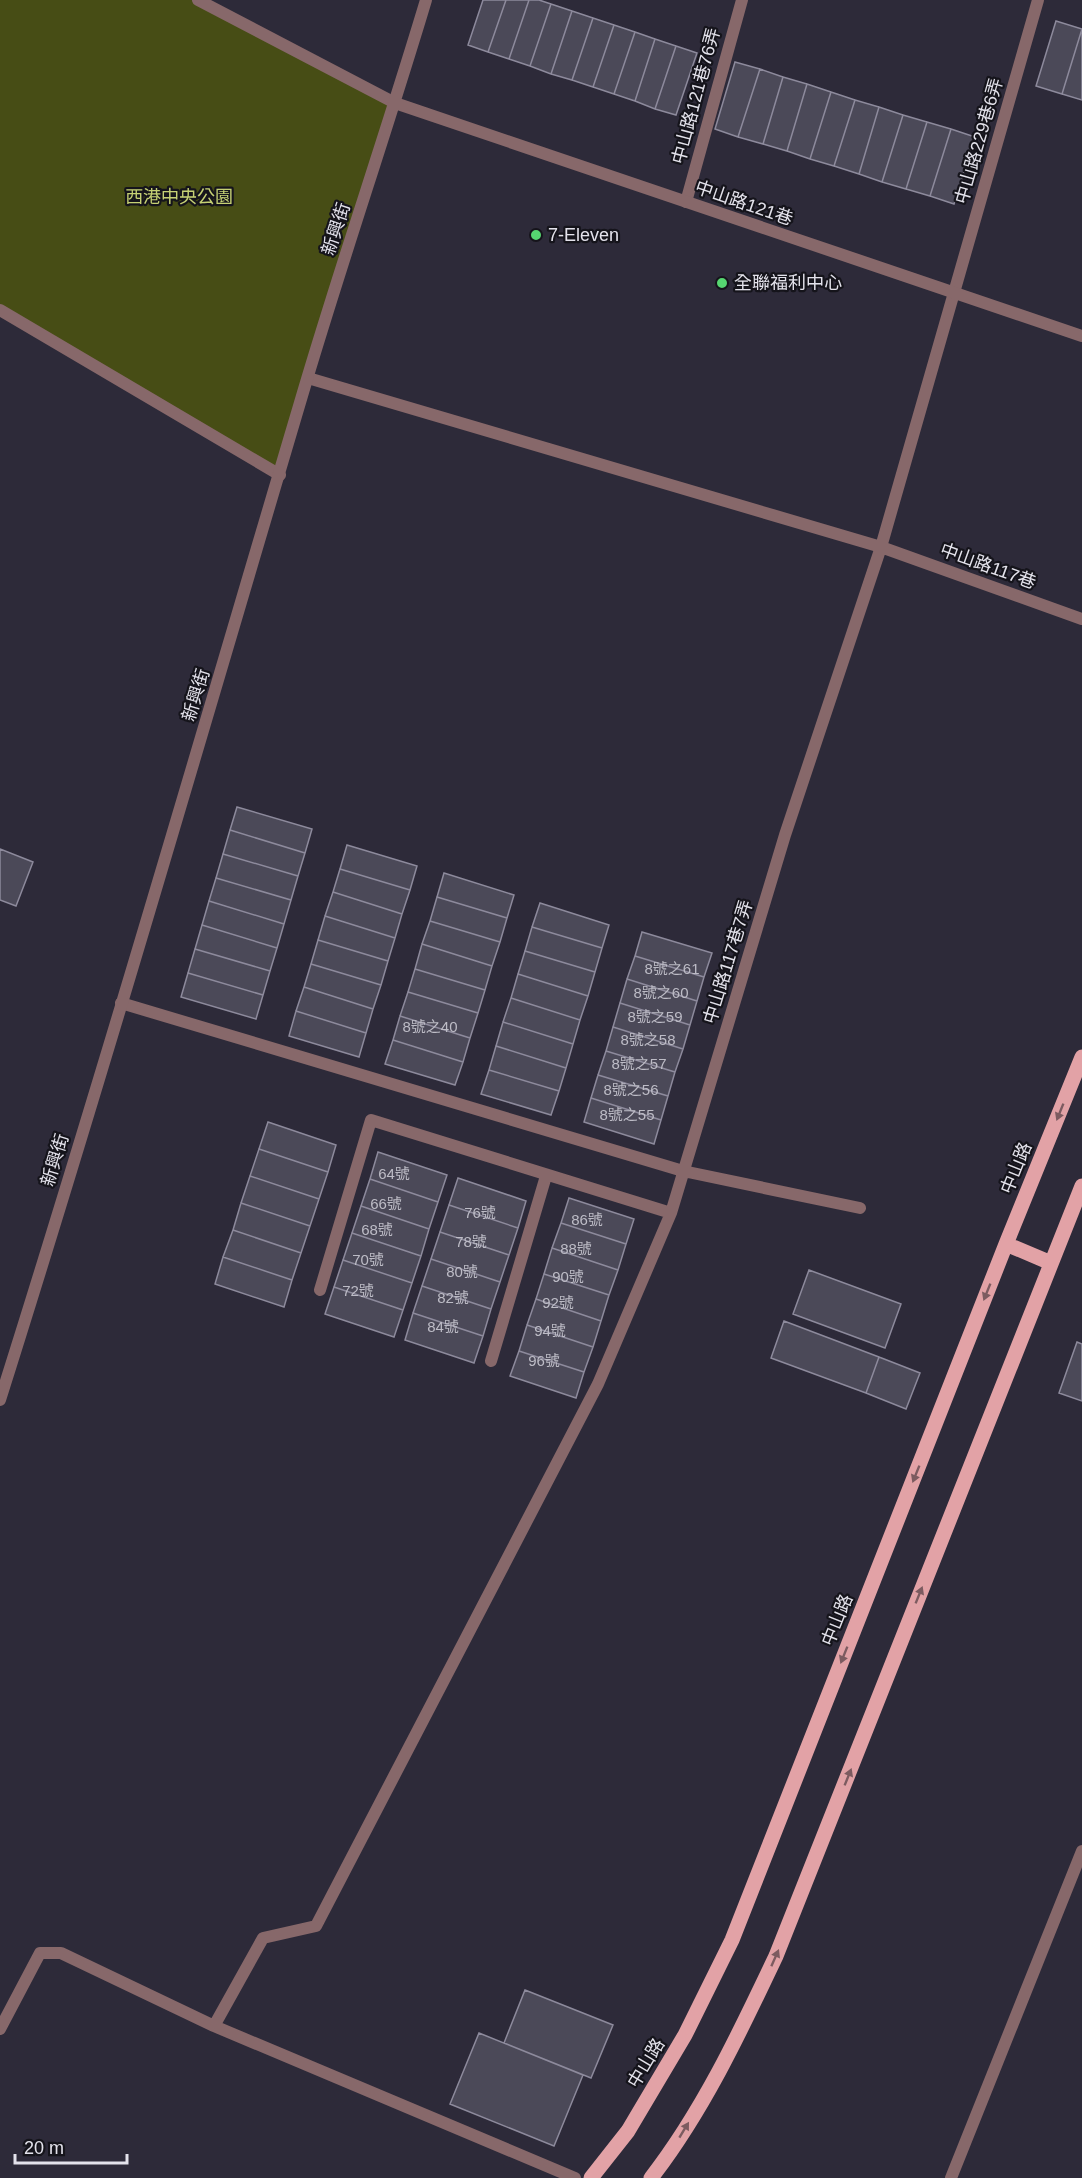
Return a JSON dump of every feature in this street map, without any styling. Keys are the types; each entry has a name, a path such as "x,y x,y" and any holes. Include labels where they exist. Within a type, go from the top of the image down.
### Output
{"main road":[{"name":"中山路","path":"591,2178 628,2131 685,2035 732,1940 1082,1057"},
{"path":"651,2178 668,2156 731,2052 776,1956 1082,1186"},
{"path":"1006,1244 1051,1263"}],"street":[{"name":"中山路121巷","path":"198,0 395,103 1082,336"},
{"name":"新興街","path":"0,1400 308,378 426,0"},
{"name":"中山路121巷76弄","path":"686,202 742,0"},
{"name":"中山路229巷6弄","path":"882,547 1038,0"},
{"path":"0,310 280,475"},
{"name":"中山路117巷","path":"308,378 882,547 1082,619"},
{"name":"中山路117巷7弄","path":"214,2026 263,1938 316,1926 598,1384 671,1213 785,835 882,547"},
{"path":"121,1003 683,1171 860,1208"},
{"path":"320,1290 370,1120 671,1213"},
{"path":"491,1361 546,1176"},
{"path":"951,2178 1082,1851"},
{"path":"0,2029 40,1953 61,1953 214,2026 575,2178"}],"green space":[{"name":"西港中央公園","path":"0,0 198,0 395,103 280,475 0,309"}],"building":[{"path":"483,0 506,0 488,52 468,45"},
{"path":"506,0 529,0 509,59 488,52"},
{"path":"529,0 551,4 530,66 509,59"},
{"path":"551,4 572,11 551,74 530,66"},
{"path":"572,11 593,18 572,80 551,74"},
{"path":"593,18 614,25 593,87 572,80"},
{"path":"1056,21 1082,29 1062,94 1036,86"},
{"path":"614,25 635,32 614,94 593,87"},
{"path":"1082,29 1082,100 1062,94"},
{"path":"635,32 655,39 635,101 614,94"},
{"path":"655,39 676,46 655,109 635,101"},
{"path":"676,46 697,53 676,115 655,109"},
{"path":"735,62 760,69 738,137 715,129"},
{"path":"760,69 783,77 763,144 738,137"},
{"path":"783,77 807,84 787,151 763,144"},
{"path":"807,84 831,92 810,159 787,151"},
{"path":"831,92 855,100 834,166 810,159"},
{"path":"855,100 879,107 859,174 834,166"},
{"path":"879,107 903,115 882,182 859,174"},
{"path":"903,115 927,122 906,189 882,182"},
{"path":"927,122 951,129 930,196 906,189"},
{"path":"951,129 975,137 954,204 930,196"},
{"path":"237,807 312,829 305,853 230,830"},
{"path":"230,830 305,853 298,876 223,854"},
{"path":"347,845 417,866 410,890 340,869"},
{"path":"0,849 33,862 16,906 0,900"},
{"path":"223,854 298,876 291,900 216,878"},
{"path":"340,869 410,890 402,914 333,892"},
{"path":"444,873 514,895 507,918 437,897"},
{"path":"216,878 291,900 284,924 209,901"},
{"path":"333,892 402,914 395,938 325,916"},
{"path":"437,897 507,918 500,942 430,921"},
{"path":"209,901 284,924 277,948 202,925"},
{"path":"540,903 609,925 602,948 532,927"},
{"path":"325,916 395,938 388,961 318,940"},
{"path":"430,921 500,942 492,966 422,944"},
{"path":"202,925 277,948 270,971 195,949"},
{"path":"532,927 602,948 595,972 525,951"},
{"path":"642,932 712,953 704,977 635,956"},
{"path":"318,940 388,961 381,985 311,964"},
{"path":"422,944 492,966 485,990 415,969"},
{"path":"195,949 270,971 263,995 188,973"},
{"path":"525,951 595,972 588,996 518,974"},
{"path":"635,956 704,977 697,1001 627,979"},
{"path":"311,964 381,985 373,1009 304,987"},
{"path":"415,969 485,990 478,1013 408,992"},
{"path":"188,973 263,995 256,1019 181,997"},
{"path":"518,974 588,996 580,1020 511,998"},
{"path":"627,979 697,1001 690,1025 620,1003"},
{"path":"304,987 373,1009 366,1033 296,1011"},
{"path":"408,992 478,1013 470,1038 400,1016"},
{"path":"511,998 580,1020 573,1044 503,1022"},
{"path":"620,1003 690,1025 683,1049 613,1027"},
{"path":"296,1011 366,1033 359,1057 289,1036"},
{"path":"400,1016 470,1038 463,1062 393,1040"},
{"path":"503,1022 573,1044 566,1068 496,1046"},
{"path":"613,1027 683,1049 675,1072 606,1051"},
{"path":"393,1040 463,1062 455,1085 385,1064"},
{"path":"496,1046 566,1068 559,1091 489,1070"},
{"path":"606,1051 675,1072 668,1096 598,1075"},
{"path":"489,1070 559,1091 551,1115 481,1094"},
{"path":"598,1075 668,1096 661,1120 591,1098"},
{"path":"591,1098 661,1120 654,1144 584,1122"},
{"path":"268,1122 336,1145 328,1172 259,1149"},
{"path":"259,1149 328,1172 319,1199 250,1176"},
{"path":"378,1152 447,1175 438,1202 370,1179"},
{"path":"250,1176 319,1199 310,1226 241,1203"},
{"path":"458,1178 526,1201 518,1228 449,1205"},
{"path":"370,1179 438,1202 429,1229 361,1206"},
{"path":"569,1198 634,1219 626,1244 561,1223"},
{"path":"241,1203 310,1226 301,1253 233,1230"},
{"path":"449,1205 518,1228 509,1255 440,1232"},
{"path":"361,1206 429,1229 421,1256 352,1233"},
{"path":"561,1223 626,1244 618,1270 552,1248"},
{"path":"233,1230 301,1253 292,1280 223,1257"},
{"path":"440,1232 509,1255 500,1282 431,1259"},
{"path":"352,1233 421,1256 412,1283 343,1260"},
{"path":"552,1248 618,1270 609,1295 544,1274"},
{"path":"223,1257 292,1280 284,1307 215,1284"},
{"path":"431,1259 500,1282 491,1309 422,1286"},
{"path":"343,1260 412,1283 403,1310 334,1287"},
{"path":"809,1270 901,1304 885,1348 793,1314"},
{"path":"544,1274 609,1295 601,1321 536,1299"},
{"path":"422,1286 491,1309 483,1336 413,1313"},
{"path":"334,1287 403,1310 394,1337 325,1314"},
{"path":"536,1299 601,1321 593,1347 527,1325"},
{"path":"413,1313 483,1336 474,1363 405,1340"},
{"path":"784,1321 879,1357 866,1393 771,1358"},
{"path":"527,1325 593,1347 584,1372 519,1351"},
{"path":"1077,1342 1082,1344 1082,1401 1059,1393"},
{"path":"519,1351 584,1372 576,1398 510,1376"},
{"path":"879,1357 920,1373 906,1409 866,1393"},
{"path":"525,1990 613,2025 591,2078 504,2043"},
{"path":"479,2033 583,2075 554,2146 450,2104"}],"place":[{"name":"7-Eleven","path":"536,235"},
{"name":"全聯福利中心","path":"722,283"}]}
